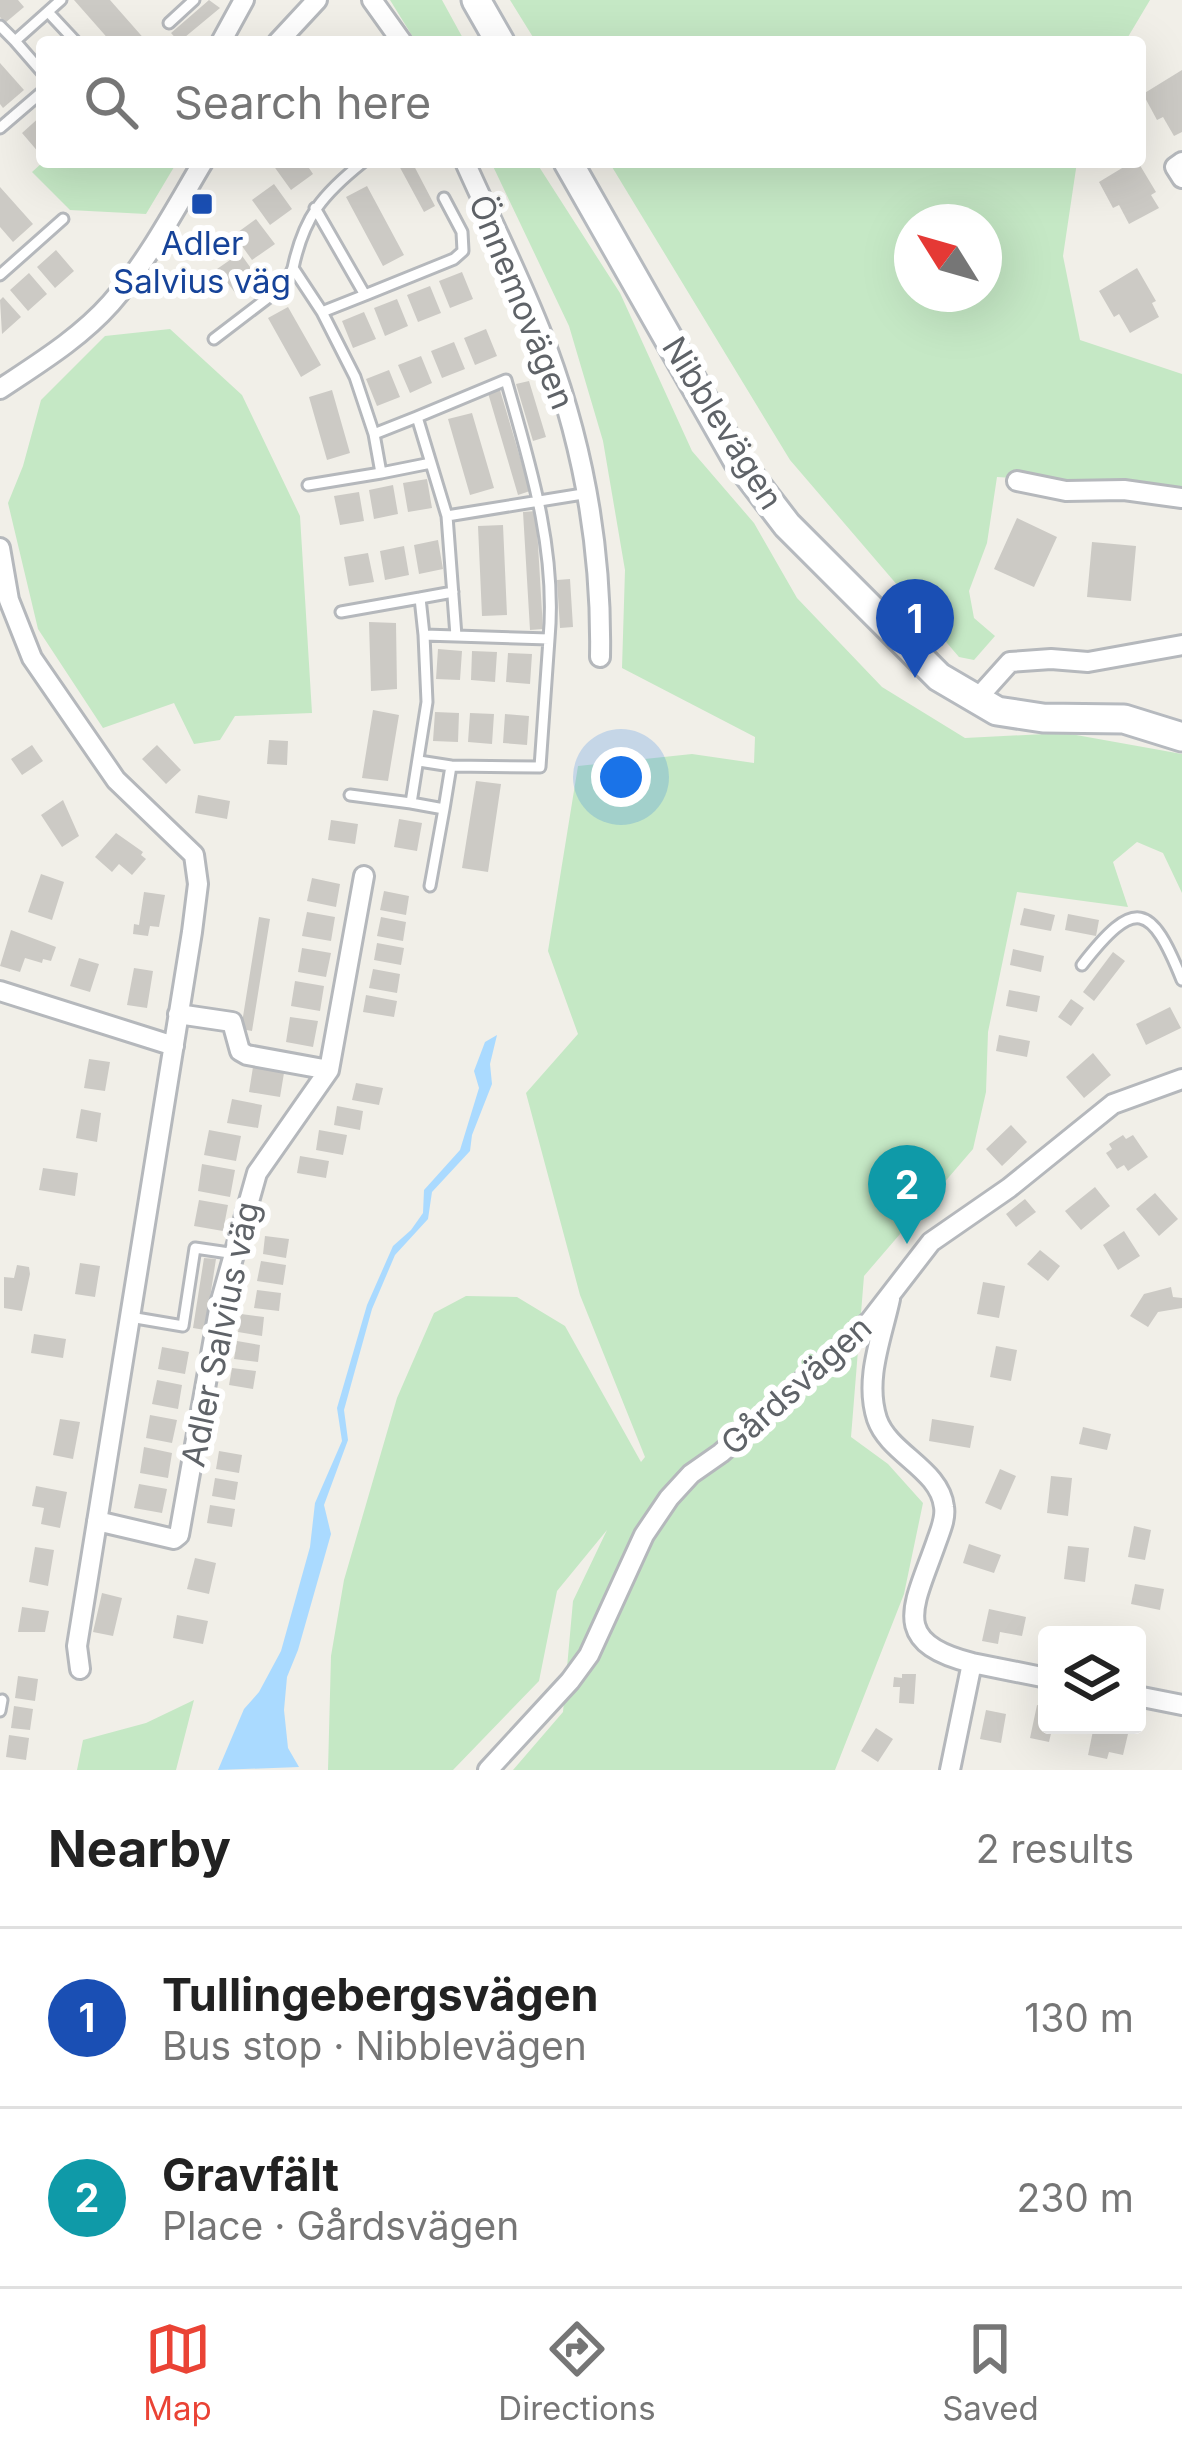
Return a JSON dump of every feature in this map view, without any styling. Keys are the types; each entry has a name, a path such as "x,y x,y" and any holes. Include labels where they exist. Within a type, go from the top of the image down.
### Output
{"street":[{"path":"224,36 244,0"},
{"path":"284,36 317,0"},
{"path":"372,0 398,36"},
{"path":"476,0 497,36"},
{"path":"1182,162 1175,166 1182,178"},
{"path":"0,388 81,331 109,305 132,277 199,168"},
{"name":"Önnemovägen","path":"467,168 547,346 579,448 589,493 601,657"},
{"name":"Nibblevägen","path":"571,168 738,460 787,525 939,677 975,701 1014,715 1124,718 1182,737"},
{"path":"1017,481 1066,491 1124,490 1182,498"},
{"path":"0,548 9,600 32,658 116,780 194,855 198,884 77,1646 80,1669"},
{"path":"975,701 1010,662 1088,662 1182,645"},
{"name":"Adler Salvius väg","path":"97,1521 174,1539 179,1535 220,1304 257,1173 329,1070 364,877"},
{"path":"0,991 174,1046"},
{"path":"178,1014 232,1022 240,1051 248,1055 329,1070"},
{"name":"Gårdsvägen","path":"488,1770 571,1682 590,1655 644,1535 691,1474 809,1376 890,1299 931,1242 1009,1188 1113,1104 1182,1079"},
{"path":"890,1299 873,1374 878,1420 895,1445 931,1479 944,1503 944,1519 915,1602 915,1626 934,1651 1038,1676"},
{"path":"950,1770 972,1663"},
{"path":"1146,1698 1182,1705"}],"lane":[{"path":"14,41 61,0"},
{"path":"169,23 194,0"},
{"path":"48,12 70,36"},
{"path":"0,26 36,65"},
{"path":"0,128 36,97"},
{"path":"214,339 286,284 299,238 315,208 357,168"},
{"path":"322,312 454,259 463,251 462,232 444,198"},
{"path":"315,208 365,295"},
{"path":"0,257 4,272 63,219"},
{"path":"293,268 356,377 381,473"},
{"path":"374,434 506,380 541,501 551,617 540,767 419,761"},
{"path":"417,416 447,516 456,636"},
{"path":"308,485 431,463"},
{"path":"447,516 589,493"},
{"path":"341,612 453,592"},
{"path":"411,803 427,702 420,598"},
{"path":"424,635 549,639"},
{"path":"430,886 451,766"},
{"path":"350,795 444,808"},
{"path":"1082,965 1109,929 1143,917 1158,927 1182,980"},
{"path":"130,1317 183,1326 195,1248 236,1254"}],"green space":[{"path":"390,0 442,0 462,36 412,36"},
{"path":"510,0 1150,0 1129,36 532,36"},
{"path":"36,168 173,168 146,214 70,210 32,172"},
{"path":"494,168 540,168 620,293 692,451 754,523 797,598 882,687 965,738 1065,733 1182,754 1182,893 1163,853 1137,842 1113,862 1128,907 1017,892 988,1032 986,1092 973,1149 864,1276 851,1437 888,1464 923,1503 904,1594 835,1770 513,1770 563,1712 573,1601 607,1530 557,1591 539,1681 453,1770 328,1770 331,1656 344,1580 397,1398 434,1313 466,1296 517,1297 565,1326 641,1462 645,1457 580,1295 526,1093 578,1034 548,951 578,766 692,754 754,763 755,737 622,668 625,570 603,441 569,326"},
{"path":"613,168 1076,168 1063,256 1080,340 1182,374 1182,487 997,477 987,543 969,591 974,618 995,636 974,660 959,657 790,460"},
{"path":"170,329 242,395 300,516 312,713 235,716 220,740 194,744 174,703 103,728 38,629 8,503 41,400 105,336"},
{"path":"194,1700 176,1770 77,1770 83,1740 146,1723"}],"water":[{"path":"497,1035 490,1064 492,1084 470,1151 432,1192 428,1219 395,1255 372,1309 344,1410 348,1440 324,1505 331,1534 287,1677 288,1748 299,1767 218,1770 244,1709 281,1651 310,1547 315,1503 342,1441 337,1408 367,1305 393,1246 423,1213 424,1190 460,1150 479,1088 474,1071 485,1042"}],"building":[{"path":"0,0 18,0 24,7 5,23 0,17"},
{"path":"74,0 110,0 142,36 106,36"},
{"path":"209,0 220,8 186,36 171,33"},
{"path":"0,63 24,90 3,108 0,104"},
{"path":"1182,70 1182,132 1174,136 1163,117 1157,120 1146,92"},
{"path":"36,120 36,149 22,133"},
{"path":"275,168 309,168 313,174 291,190"},
{"path":"400,168 415,168 435,206 424,212"},
{"path":"1122,168 1142,168 1156,192 1151,195 1159,208 1129,224 1119,205 1113,208 1099,182"},
{"path":"274,184 292,209 270,225 252,200"},
{"path":"367,186 404,255 383,266 346,197"},
{"path":"0,187 33,224 13,242 0,227"},
{"path":"256,219 275,244 252,260 234,235"},
{"path":"56,250 74,271 55,288 37,267"},
{"path":"240,253 258,278 236,294 217,269"},
{"path":"1137,268 1156,301 1152,303 1159,317 1130,333 1099,291"},
{"path":"462,272 473,299 450,308 439,281"},
{"path":"29,273 47,294 28,311 10,290"},
{"path":"430,286 441,313 418,322 407,295"},
{"path":"3,297 21,317 2,334 0,300"},
{"path":"397,299 408,326 385,336 374,308"},
{"path":"288,307 321,365 301,377 268,318"},
{"path":"364,312 376,339 353,348 342,321"},
{"path":"486,329 497,356 475,365 464,338"},
{"path":"454,342 465,369 442,378 431,351"},
{"path":"421,356 432,383 410,393 398,365"},
{"path":"389,370 400,397 377,406 366,379"},
{"path":"529,381 546,437 533,441 516,384"},
{"path":"332,390 350,453 327,460 309,397"},
{"path":"500,390 530,491 518,495 488,393"},
{"path":"472,413 494,488 470,495 448,419"},
{"path":"427,479 432,508 408,512 403,483"},
{"path":"393,485 398,514 374,519 369,490"},
{"path":"359,492 364,521 340,525 334,496"},
{"path":"536,511 543,629 530,630 523,512"},
{"path":"1017,518 1057,537 1034,587 994,569"},
{"path":"503,525 507,615 482,616 478,526"},
{"path":"438,540 443,569 419,574 414,545"},
{"path":"1092,542 1136,546 1131,601 1087,597"},
{"path":"404,546 409,575 385,580 380,551"},
{"path":"368,553 374,582 349,586 344,557"},
{"path":"570,579 573,627 560,628 557,580"},
{"path":"369,622 396,623 397,689 371,691"},
{"path":"438,649 462,651 460,680 436,679"},
{"path":"472,651 497,652 495,682 471,680"},
{"path":"508,653 532,654 530,684 506,682"},
{"path":"373,710 399,715 388,781 362,778"},
{"path":"435,712 459,713 458,742 433,741"},
{"path":"470,713 494,714 492,744 468,742"},
{"path":"505,714 529,716 527,745 503,743"},
{"path":"269,740 288,741 287,765 267,764"},
{"path":"32,745 43,761 22,775 11,759"},
{"path":"157,745 181,770 166,784 142,759"},
{"path":"476,781 501,784 488,872 462,868"},
{"path":"198,795 230,801 227,819 195,813"},
{"path":"63,800 79,836 62,847 41,815"},
{"path":"399,819 422,823 417,851 394,847"},
{"path":"331,820 358,824 355,844 328,840"},
{"path":"116,833 146,859 132,875 119,864 112,872 95,857"},
{"path":"41,874 64,882 52,920 28,912"},
{"path":"312,878 340,884 336,907 307,901"},
{"path":"384,891 409,896 406,915 380,910"},
{"path":"144,892 165,895 159,927 150,926 148,936 133,934"},
{"path":"1024,908 1055,915 1051,931 1020,925"},
{"path":"307,912 335,917 331,941 302,936"},
{"path":"1068,914 1099,920 1096,936 1065,930"},
{"path":"259,917 270,919 252,1031 241,1029"},
{"path":"381,917 406,922 403,941 377,936"},
{"path":"11,930 56,947 51,961 25,958 20,972 0,966"},
{"path":"377,943 404,948 401,965 374,960"},
{"path":"302,948 331,953 326,977 298,972"},
{"path":"1013,949 1044,956 1041,972 1010,965"},
{"path":"1113,952 1125,961 1094,1001 1083,992"},
{"path":"79,958 99,964 90,992 70,986"},
{"path":"134,968 153,971 147,1008 127,1005"},
{"path":"373,969 400,974 397,993 369,988"},
{"path":"295,981 324,986 320,1011 291,1006"},
{"path":"1009,990 1040,996 1037,1012 1006,1006"},
{"path":"366,995 397,1001 394,1017 363,1012"},
{"path":"1071,999 1084,1008 1071,1026 1058,1017"},
{"path":"1170,1007 1181,1028 1146,1045 1136,1024"},
{"path":"290,1017 318,1021 313,1047 286,1042"},
{"path":"999,1035 1030,1041 1027,1057 996,1051"},
{"path":"1093,1053 1111,1075 1084,1098 1066,1077"},
{"path":"89,1059 110,1062 105,1091 84,1088"},
{"path":"253,1067 284,1073 280,1097 249,1092"},
{"path":"356,1083 383,1088 379,1105 352,1100"},
{"path":"232,1099 262,1105 258,1128 227,1123"},
{"path":"337,1106 363,1111 360,1130 334,1125"},
{"path":"81,1109 101,1113 97,1142 76,1138"},
{"path":"1011,1125 1027,1142 1002,1166 986,1149"},
{"path":"209,1130 241,1136 236,1161 204,1155"},
{"path":"319,1130 347,1135 343,1155 316,1150"},
{"path":"1123,1135 1126,1139 1133,1135 1148,1157 1128,1171 1124,1165 1117,1169 1106,1153 1112,1149 1109,1144"},
{"path":"300,1156 329,1161 326,1178 297,1173"},
{"path":"202,1164 235,1170 230,1197 198,1191"},
{"path":"43,1168 78,1173 75,1196 39,1190"},
{"path":"1095,1187 1110,1206 1081,1230 1065,1211"},
{"path":"1155,1193 1178,1219 1159,1236 1136,1209"},
{"path":"1025,1199 1036,1212 1016,1227 1006,1214"},
{"path":"199,1200 228,1205 223,1231 194,1226"},
{"path":"1124,1231 1140,1256 1118,1270 1103,1245"},
{"path":"265,1236 289,1239 286,1258 263,1254"},
{"path":"1040,1250 1060,1266 1048,1281 1027,1264"},
{"path":"204,1258 216,1259 205,1330 193,1328"},
{"path":"261,1261 286,1265 283,1285 257,1281"},
{"path":"80,1263 100,1266 95,1297 75,1294"},
{"path":"17,1265 29,1267 30,1274 22,1311 4,1308 4,1277 14,1278"},
{"path":"983,1282 1005,1286 999,1318 977,1314"},
{"path":"1171,1287 1173,1297 1182,1298 1182,1308 1158,1312 1148,1327 1130,1316 1144,1294"},
{"path":"257,1290 281,1293 279,1311 254,1308"},
{"path":"241,1314 264,1317 262,1336 238,1332"},
{"path":"34,1334 66,1339 63,1358 31,1353"},
{"path":"237,1341 260,1345 258,1362 234,1359"},
{"path":"996,1346 1017,1350 1011,1381 990,1377"},
{"path":"162,1347 189,1352 185,1374 158,1369"},
{"path":"232,1368 256,1371 253,1389 229,1385"},
{"path":"157,1380 182,1385 178,1409 152,1404"},
{"path":"150,1415 177,1420 172,1443 146,1438"},
{"path":"60,1419 80,1422 73,1459 53,1455"},
{"path":"932,1419 974,1426 970,1448 929,1441"},
{"path":"1083,1427 1111,1434 1107,1450 1079,1444"},
{"path":"144,1447 172,1453 168,1478 140,1473"},
{"path":"219,1451 242,1455 239,1473 216,1469"},
{"path":"1000,1469 1016,1476 1001,1510 985,1503"},
{"path":"1051,1476 1072,1478 1068,1516 1047,1513"},
{"path":"215,1478 238,1482 235,1500 212,1496"},
{"path":"139,1484 167,1489 162,1513 134,1508"},
{"path":"36,1486 67,1492 60,1528 41,1524 44,1508 32,1506"},
{"path":"210,1505 235,1509 232,1527 207,1523"},
{"path":"1134,1526 1151,1530 1145,1560 1128,1557"},
{"path":"969,1544 1001,1555 994,1573 963,1563"},
{"path":"1068,1546 1089,1548 1085,1582 1064,1579"},
{"path":"35,1547 54,1550 48,1586 29,1582"},
{"path":"195,1558 216,1563 209,1594 187,1589"},
{"path":"1135,1584 1164,1589 1160,1610 1131,1604"},
{"path":"102,1593 122,1598 113,1636 93,1632"},
{"path":"22,1607 49,1611 45,1632 18,1632"},
{"path":"989,1609 1026,1617 1022,1636 1000,1632 998,1644 982,1641"},
{"path":"177,1615 208,1621 203,1644 173,1638"},
{"path":"902,1674 916,1674 914,1704 899,1703 900,1687 893,1687 894,1677 902,1678"},
{"path":"18,1676 38,1679 35,1701 15,1698"},
{"path":"1038,1705 1038,1734 1051,1734 1049,1742 1030,1738"},
{"path":"14,1706 33,1709 30,1730 11,1728"},
{"path":"986,1710 1006,1714 1001,1743 980,1739"},
{"path":"876,1728 893,1739 878,1762 861,1751"},
{"path":"1092,1734 1128,1734 1123,1755 1109,1752 1107,1759 1088,1755"},
{"path":"9,1735 29,1738 26,1760 6,1757"}],"place":[{"name":"Adler Salvius väg","path":"202,204"},
{"name":"Tullingebergsvägen","path":"915,678"},
{"name":"Gravfält","path":"907,1244"}]}
